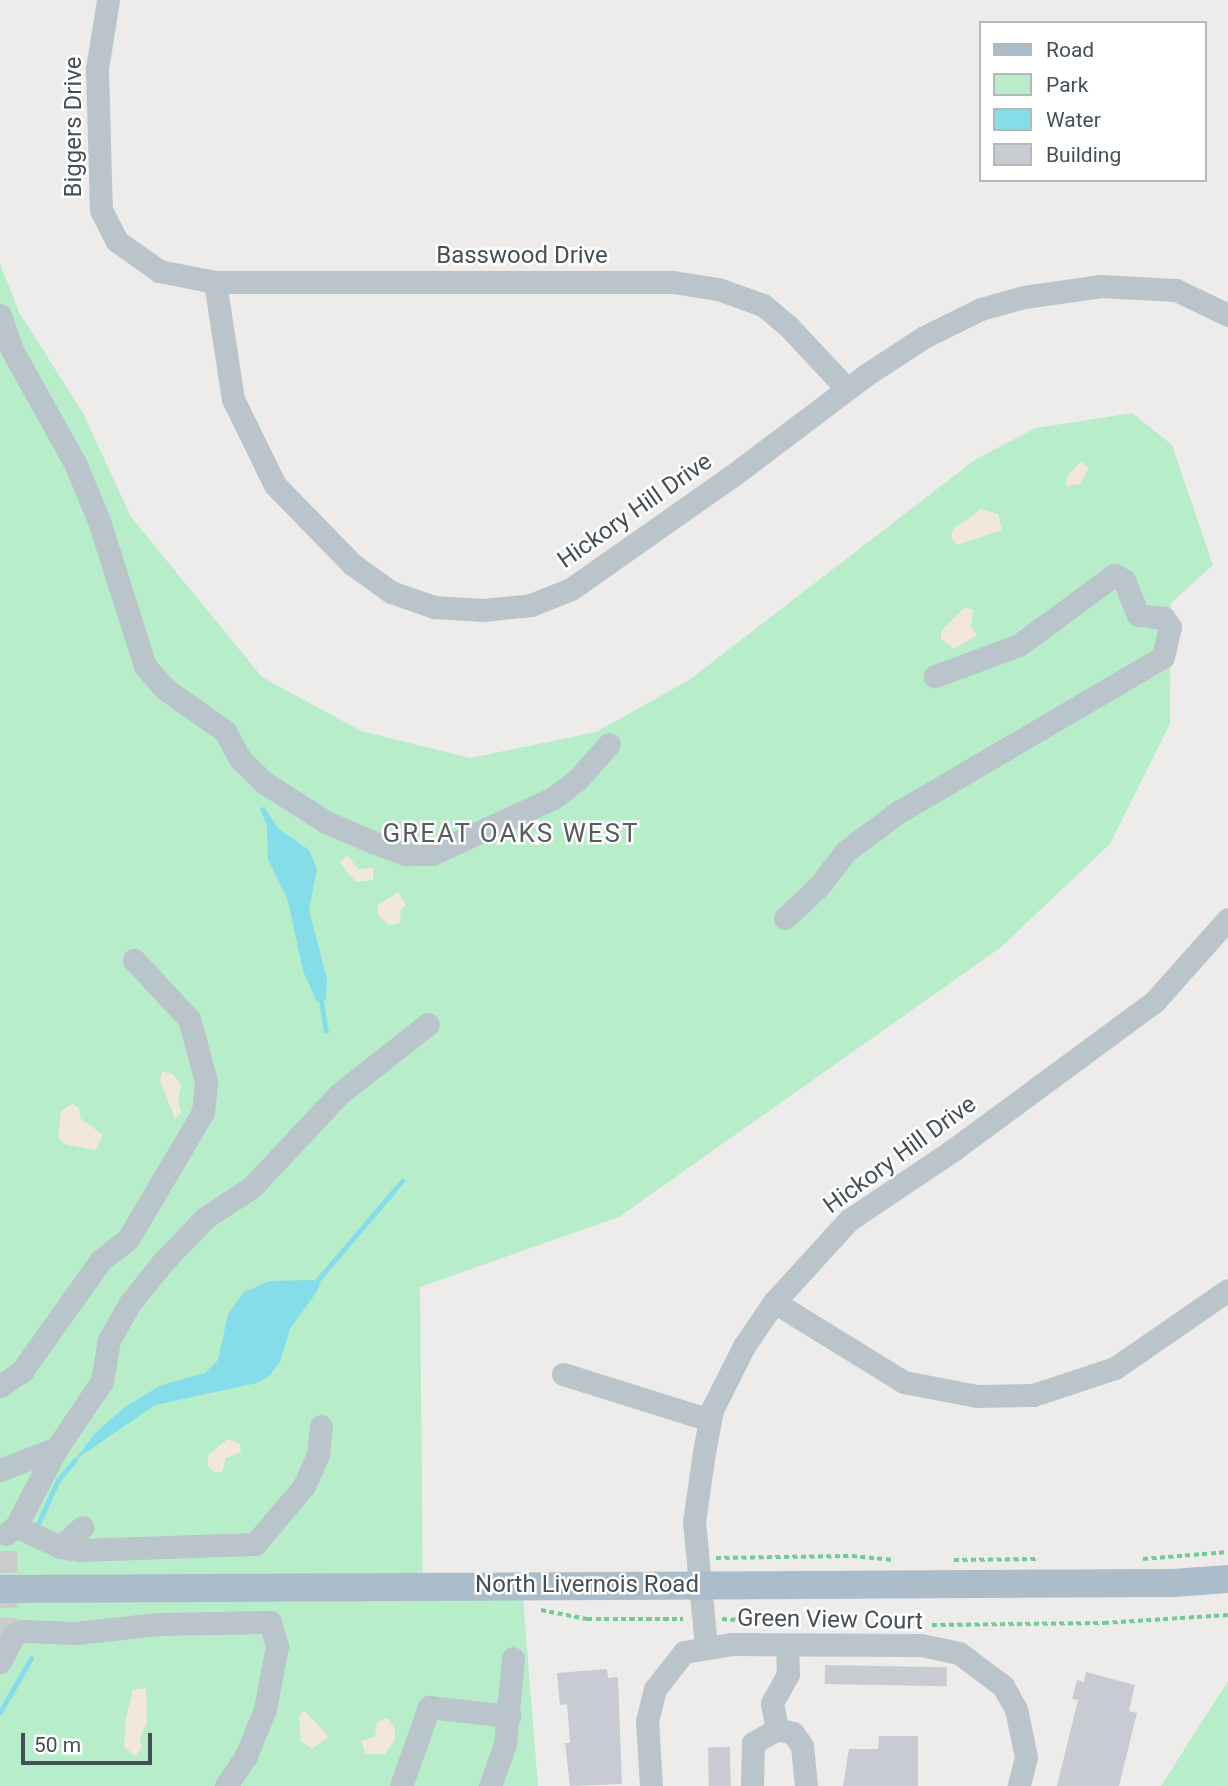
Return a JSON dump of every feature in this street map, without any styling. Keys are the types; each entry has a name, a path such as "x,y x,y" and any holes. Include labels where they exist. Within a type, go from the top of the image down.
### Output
{"main road":[{"name":"North Livernois Road","path":"0,1589 696,1571 1173,1583 1228,1579"},
{"name":"North Livernois Road","path":"1173,1583 1228,1592"}],"street":[{"name":"Biggers Drive","path":"108,0 97,69 101,210 117,241 159,271"},
{"name":"Basswood Drive","path":"159,271 215,282 673,282 718,289 763,305 790,328 847,389"},
{"name":"Hickory Hill Drive","path":"215,282 233,399 275,485 352,564 391,592 434,607 483,610 531,606 571,589 847,389 924,337 981,309 1024,297 1101,286 1176,290 1228,315"},
{"path":"0,315 12,350 75,463 99,521 145,666 165,690 225,731 240,760 265,783 326,822 375,843 406,854 432,854 553,798 578,780 609,744"},
{"path":"785,918 813,893 846,851 897,813 1163,657 1170,627 1164,618 1138,615 1124,580 1114,575 1019,645 934,676"},
{"name":"Hickory Hill Drive","path":"696,1571 694,1522 710,1420 744,1346 774,1302 849,1220 953,1150 1154,1002 1226,926"},
{"path":"0,1386 23,1371 102,1260 128,1238 203,1112 206,1081 189,1019 134,960"},
{"path":"321,1426 318,1454 304,1486 255,1544 61,1547 7,1535 57,1448 102,1381 109,1340 130,1303 162,1263 205,1218 252,1188 340,1094 428,1024"},
{"path":"774,1302 904,1382 977,1396 1033,1395 1115,1368 1224,1300"},
{"path":"563,1374 710,1420"},
{"path":"0,1470 57,1448"},
{"path":"61,1547 82,1527"},
{"name":"Green View Court","path":"696,1571 706,1646"},
{"path":"0,1662 14,1634 23,1631 76,1633 158,1624 270,1622 277,1646 265,1709 246,1756 226,1786"},
{"path":"777,1729 772,1703 788,1674 791,1634"},
{"name":"Green View Court","path":"651,1786 646,1721 655,1689 684,1652 706,1646 791,1634 920,1645 959,1653 985,1668 1003,1686 1024,1732 1026,1757 1019,1786"},
{"path":"489,1786 505,1744 513,1658"},
{"path":"401,1786 429,1707 509,1716"},
{"path":"752,1786 753,1743 777,1729 793,1734 802,1746 806,1786"}],"path":[{"path":"1131,1560 1228,1552"},
{"path":"696,1571 852,1556 907,1560"},
{"path":"940,1561 1042,1560"},
{"path":"528,1609 587,1619 702,1619 791,1634"},
{"path":"923,1625 1104,1623 1228,1615"}],"green space":[{"path":"0,264 19,312 83,413 131,517 262,677 361,731 470,758 596,732 689,680 976,459 1036,428 1132,413 1172,445 1213,565 1171,603 1170,724 1110,844 1000,948 619,1217 420,1287 423,1598 523,1598 538,1786 0,1786"},
{"path":"1228,1681 1228,1786 1161,1786"}],"sand":[{"path":"1081,462 1089,468 1080,484 1066,486 1067,476"},
{"path":"981,509 998,514 1002,530 957,545 951,537 953,529"},
{"path":"965,607 973,610 971,627 977,635 954,649 941,639 941,631"},
{"path":"347,855 358,869 373,868 373,880 356,882 340,863"},
{"path":"398,892 406,905 401,909 400,923 389,925 378,915 377,906"},
{"path":"162,1071 172,1074 181,1085 178,1101 181,1113 175,1119 160,1080"},
{"path":"72,1104 79,1108 80,1118 103,1135 96,1150 64,1144 58,1137 61,1111"},
{"path":"228,1439 240,1444 241,1452 226,1458 222,1472 214,1472 207,1465 209,1454"},
{"path":"146,1688 147,1722 140,1737 142,1748 136,1756 124,1747 126,1718 133,1690"},
{"path":"304,1710 329,1737 312,1749 301,1741 299,1716"},
{"path":"387,1718 395,1729 395,1739 385,1754 365,1754 362,1741 375,1736 377,1722"}],"water":[{"path":"264,807 279,829 309,850 317,869 309,910 327,979 326,999 317,1002 303,971 288,901 268,859 267,827 260,808"},
{"path":"313,1280 320,1284 318,1290 290,1329 280,1362 269,1376 257,1383 155,1405 75,1460 95,1433 125,1407 161,1385 205,1373 218,1360 228,1314 244,1292 270,1281"}],"building":[{"path":"825,1665 947,1667 947,1686 825,1684"},
{"path":"607,1669 608,1678 618,1677 622,1784 570,1786 565,1743 570,1743 567,1704 560,1705 557,1673"},
{"path":"1086,1672 1135,1685 1129,1711 1137,1713 1119,1786 1057,1786 1078,1700 1072,1699 1077,1680 1084,1682"},
{"path":"879,1736 918,1736 918,1786 843,1786 849,1749 878,1749"},
{"path":"708,1747 730,1747 731,1786 709,1786"}],"waterway":[{"path":"321,1000 326,1031"},
{"path":"316,1282 402,1181"},
{"path":"36,1528 58,1480 75,1460"},
{"path":"0,1712 31,1658"}],"tunnel":[{"path":"6,1550 6,1647"}],"district":[{"name":"GREAT OAKS WEST","path":"511,834"}]}
